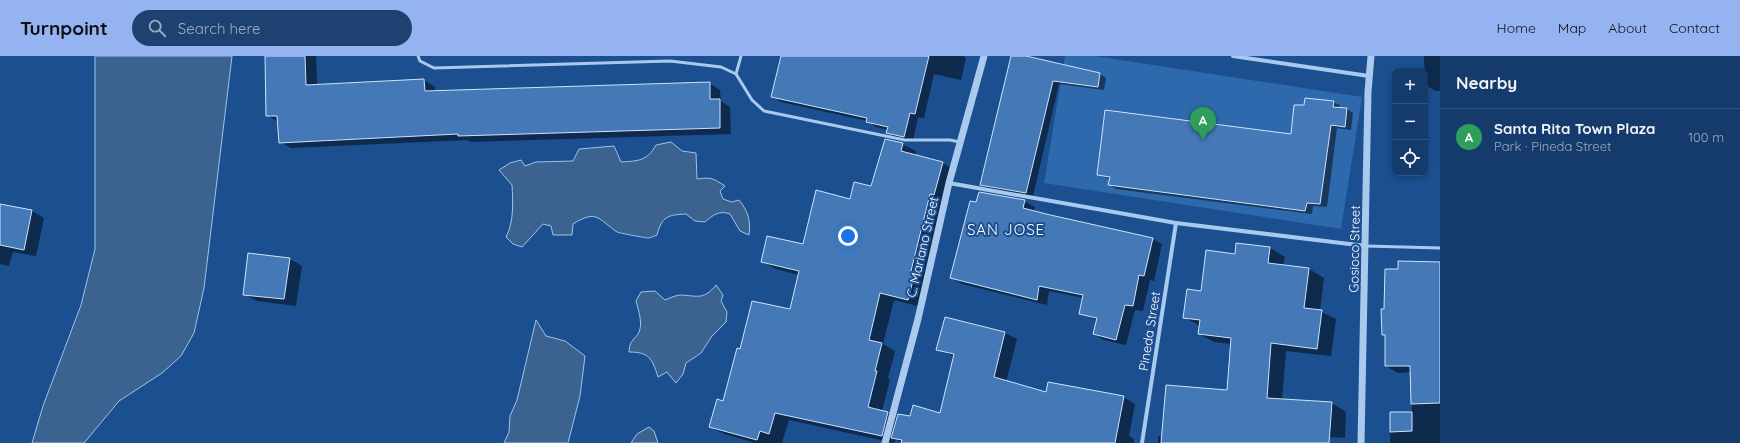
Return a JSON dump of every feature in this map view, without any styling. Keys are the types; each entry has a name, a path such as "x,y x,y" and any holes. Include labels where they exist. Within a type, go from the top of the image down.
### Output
{"street":[{"name":"C. Mariano Street","path":"885,443 918,319 949,183 984,56"},
{"path":"1233,56 1259,58 1369,76"},
{"name":"Gosioco Street","path":"1361,443 1369,76 1371,56"},
{"path":"949,183 1176,223 1366,246"},
{"name":"Pineda Street","path":"1142,443 1176,223"}],"lane":[{"path":"418,56 420,62 434,68 670,61 721,67 736,74 752,100 764,111 905,140 950,140 960,142"},
{"path":"736,74 741,56"},
{"path":"1366,246 1440,248"}],"shaded area":[{"path":"95,56 232,56 204,288 194,333 181,356 162,373 119,401 84,443 32,443 43,406 81,305 95,249"},
{"path":"1065,56 1095,56 1362,97 1341,229 1044,183"},
{"path":"671,142 682,151 696,153 697,179 709,178 715,180 725,186 720,191 723,199 732,202 739,200 745,208 748,216 750,225 749,235 740,231 730,214 719,213 705,222 695,221 686,214 670,216 661,224 657,235 649,238 617,232 601,220 592,217 587,217 573,224 572,235 553,235 551,226 543,224 522,247 513,244 506,237 512,218 512,185 499,170 510,163 521,160 525,166 536,162 573,161 579,149 614,146 621,162 632,161 645,157 656,145"},
{"path":"716,285 723,295 721,301 727,312 726,322 712,336 701,353 686,363 683,374 676,383 667,372 658,377 654,365 649,357 641,353 629,352 630,344 640,329 640,318 636,301 641,292 655,291 665,300 679,295 704,295 712,290"},
{"path":"536,320 546,336 565,341 585,356 580,396 568,443 504,443 509,432 510,416 517,400"},
{"path":"649,427 654,431 658,443 631,443 637,434"}],"building":[{"path":"265,56 305,56 306,85 424,79 425,91 710,82 710,99 720,99 720,128 458,136 458,134 279,143 277,116 266,116"},
{"path":"781,56 929,56 915,114 910,113 904,137 886,133 888,127 866,122 867,118 771,97"},
{"path":"1011,56 1026,56 1100,73 1098,87 1053,81 1026,193 980,185"},
{"path":"1305,98 1334,101 1333,107 1347,108 1345,127 1331,125 1320,204 1307,203 1305,211 1108,185 1110,177 1097,175 1105,110 1291,134 1294,105 1304,105"},
{"path":"885,139 903,143 901,151 943,162 934,195 930,194 911,271 915,272 908,300 880,293 869,340 882,343 868,407 888,412 882,436 775,413 769,434 760,431 757,440 709,427 717,399 723,401 737,348 740,349 752,301 790,309 799,271 761,262 767,236 803,244 816,190 850,199 854,182 871,186"},
{"path":"979,192 1025,200 1023,208 1153,238 1144,276 1139,275 1133,306 1125,305 1116,340 1093,334 1097,318 1079,314 1083,295 1039,286 1037,300 950,278 970,201 976,202"},
{"path":"0,204 32,210 24,250 0,245"},
{"path":"1236,243 1270,247 1268,263 1309,268 1304,308 1322,310 1317,349 1271,343 1267,398 1332,402 1329,443 1161,443 1166,385 1227,390 1231,338 1198,334 1200,320 1183,318 1187,289 1201,291 1206,250 1235,254"},
{"path":"248,253 290,258 284,299 243,295"},
{"path":"1398,261 1440,262 1440,403 1411,404 1410,366 1385,366 1385,335 1382,335 1381,309 1384,309 1385,269 1398,269"},
{"path":"945,317 1005,332 994,377 1046,392 1048,382 1124,396 1115,443 901,443 902,440 891,438 898,414 910,416 913,405 940,413 954,354 936,350"},
{"path":"1390,412 1412,412 1412,431 1390,432"}],"place":[{"name":"Santa Rita Town Plaza","path":"1203,140"}],"district":[{"name":"SAN JOSE","path":"1006,230"}]}
